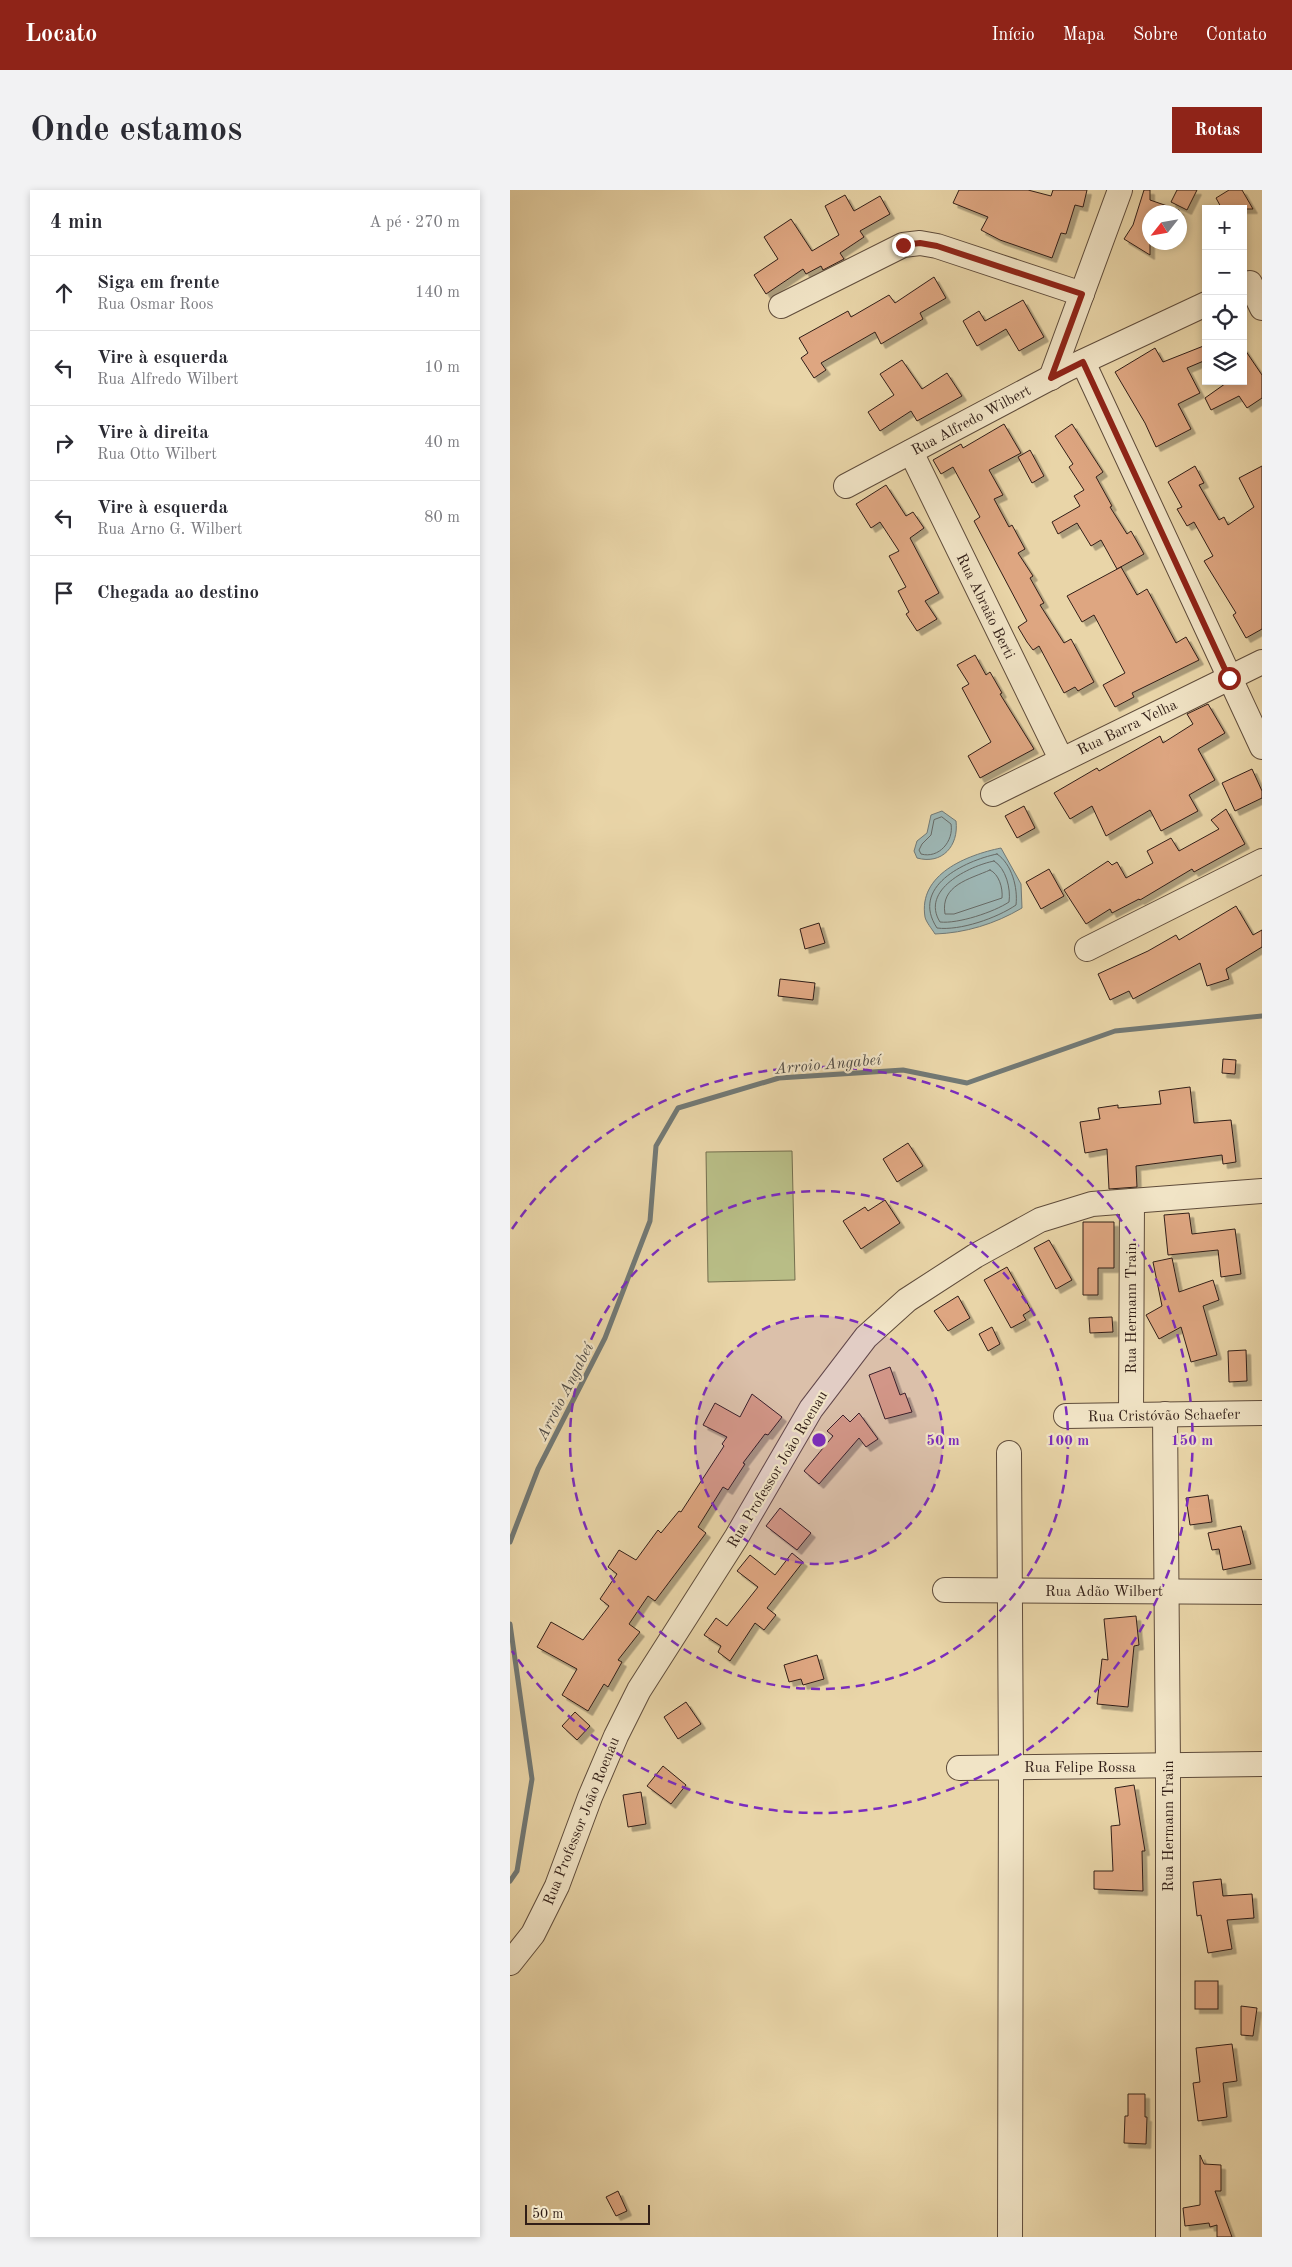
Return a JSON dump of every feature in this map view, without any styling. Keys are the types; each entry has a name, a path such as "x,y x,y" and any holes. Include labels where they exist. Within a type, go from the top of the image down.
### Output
{"street":[{"path":"1051,378 1120,190"},
{"path":"781,306 903,245 920,243 937,246 1082,294"},
{"path":"1252,282 1262,308"},
{"name":"Rua Alfredo Wilbert","path":"846,486 1051,378 1202,306"},
{"path":"1083,362 1262,747"},
{"name":"Rua Abraão Berti","path":"911,452 1061,759"},
{"name":"Rua Barra Velha","path":"993,794 1262,662"},
{"path":"1087,949 1262,861"},
{"name":"Rua Professor João Roenau","path":"510,1963 533,1934 557,1886 590,1797 616,1736 639,1690 736,1538 811,1409 866,1337 907,1300 1007,1238 1040,1220 1083,1206 1262,1191"},
{"name":"Rua Hermann Train","path":"1131,1414 1132,1201"},
{"name":"Rua Cristóvão Schaefer","path":"1066,1416 1262,1413"},
{"name":"Rua Hermann Train","path":"1165,1414 1165,1592 1168,1767 1168,2237"},
{"path":"1009,1454 1011,1768 1010,2237"},
{"name":"Rua Adão Wilbert","path":"945,1590 1262,1592"},
{"name":"Rua Felipe Rossa","path":"958,1768 1168,1767 1262,1764"}],"green space":[{"path":"792,1151 795,1280 708,1282 706,1152"}],"water":[{"path":"942,811 956,821 955,838 952,846 941,856 934,859 917,858 914,851 917,841 927,833 931,815"},
{"path":"1001,848 1021,884 1022,908 980,927 935,934 925,917 925,902 929,889 937,878 960,862"}],"building":[{"path":"959,190 1028,190 1051,196 1053,190 1087,190 1083,207 1075,205 1066,234 1061,233 1052,258 1000,240 981,230 988,217 953,203"},
{"path":"1144,190 1150,190 1150,200 1164,205 1142,205 1142,250 1150,250 1150,255 1124,239 1133,225"},
{"path":"1177,190 1197,190 1187,210 1187,205 1177,205 1171,202"},
{"path":"1229,190 1242,190 1253,209 1247,209 1247,205 1220,205 1216,198"},
{"path":"845,195 854,211 880,196 890,214 860,231 864,237 840,253 844,259 823,270 821,266 806,274 803,269 766,294 754,275 778,259 764,237 791,219 812,251 839,235 825,206"},
{"path":"934,277 946,298 920,313 923,319 881,344 875,332 821,363 826,370 814,378 801,358 808,353 799,338 848,311 851,317 889,295 895,303"},
{"path":"1023,300 1044,337 1019,351 1006,329 977,346 963,321 979,311 985,321"},
{"path":"1202,347 1202,362 1187,368 1200,393 1178,404 1191,429 1156,447 1145,423 1115,372 1155,348 1163,362"},
{"path":"1247,353 1262,375 1262,398 1247,408 1239,396 1211,410 1205,398 1223,385 1247,385"},
{"path":"902,360 922,389 947,373 962,396 917,421 911,411 880,431 868,412 894,395 880,374"},
{"path":"1004,424 1021,453 989,470 1003,495 994,499 1009,527 1012,525 1025,549 1018,553 1033,576 1030,578 1044,603 1040,605 1064,643 1071,639 1094,682 1078,691 1075,687 1064,693 1039,646 1033,650 1027,642 1018,627 1027,621 974,521 980,517 953,467 941,474 933,460 961,444 963,448"},
{"path":"1072,424 1103,472 1096,477 1112,506 1110,507 1127,534 1131,531 1144,554 1117,569 1101,540 1091,546 1077,523 1058,534 1052,522 1080,506 1074,496 1084,490 1069,467 1073,464 1055,436"},
{"path":"1030,450 1044,476 1032,483 1018,457"},
{"path":"1195,466 1204,483 1199,485 1219,520 1224,517 1228,525 1254,507 1239,478 1262,466 1262,629 1246,638 1233,615 1236,613 1204,561 1213,556 1194,522 1187,526 1177,509 1182,507 1168,482"},
{"path":"886,485 906,516 913,512 924,528 910,538 939,593 925,601 937,619 917,631 906,614 909,612 898,591 906,587 889,556 899,551 880,522 871,528 856,504"},
{"path":"1121,567 1137,595 1147,589 1176,643 1186,637 1199,660 1132,693 1134,697 1115,707 1103,685 1125,673 1094,615 1082,622 1067,596"},
{"path":"975,655 986,675 990,672 1002,693 1000,694 1034,749 980,778 968,756 991,742 962,688 969,684 957,665"},
{"path":"1208,704 1225,733 1198,749 1215,780 1189,795 1198,811 1161,831 1150,810 1106,836 1092,806 1070,819 1054,793 1097,768 1099,771 1160,736 1163,743 1193,724 1187,714"},
{"path":"1252,769 1262,791 1262,798 1235,811 1222,783"},
{"path":"1024,806 1035,828 1017,838 1005,816"},
{"path":"1226,809 1245,844 1194,872 1192,869 1140,900 1112,913 1110,909 1086,924 1064,890 1108,861 1112,865 1117,862 1126,878 1153,863 1147,851 1171,838 1179,851 1219,829 1211,820"},
{"path":"1049,869 1064,896 1041,909 1026,882"},
{"path":"1236,906 1253,935 1262,930 1262,947 1226,969 1229,979 1207,986 1200,963 1133,999 1129,991 1110,1000 1098,974 1148,951 1176,935 1179,940"},
{"path":"819,923 825,943 805,949 800,929"},
{"path":"780,979 815,983 813,1000 778,996"},
{"path":"1223,1059 1236,1060 1235,1074 1222,1073"},
{"path":"1190,1087 1194,1123 1231,1120 1236,1162 1223,1164 1222,1155 1136,1166 1137,1187 1109,1189 1107,1149 1085,1153 1080,1122 1100,1119 1098,1108 1118,1105 1118,1108 1161,1104 1159,1091"},
{"path":"908,1143 923,1166 897,1182 883,1159"},
{"path":"885,1200 900,1223 861,1249 843,1221 865,1207 868,1211"},
{"path":"1189,1213 1192,1234 1235,1229 1241,1274 1221,1277 1218,1250 1168,1255 1164,1215"},
{"path":"1083,1222 1114,1222 1114,1268 1098,1268 1098,1295 1083,1295"},
{"path":"1049,1240 1072,1280 1056,1289 1034,1248"},
{"path":"1172,1258 1179,1292 1213,1280 1219,1300 1203,1306 1217,1355 1191,1362 1181,1327 1159,1339 1146,1315 1162,1306 1153,1262"},
{"path":"1007,1267 1031,1310 1023,1315 1026,1320 1011,1328 984,1280"},
{"path":"958,1296 970,1318 948,1331 934,1311"},
{"path":"1112,1317 1113,1332 1090,1333 1089,1318"},
{"path":"992,1327 1000,1344 988,1351 979,1334"},
{"path":"1246,1350 1247,1381 1229,1382 1228,1351"},
{"path":"890,1367 900,1395 905,1393 912,1412 885,1419 869,1375"},
{"path":"752,1394 782,1417 768,1435 765,1434 743,1463 745,1464 728,1490 723,1487 698,1527 706,1533 655,1601 648,1596 629,1624 640,1632 618,1660 622,1662 608,1687 604,1684 588,1711 562,1695 577,1669 537,1647 551,1622 583,1640 609,1606 600,1599 617,1574 608,1567 619,1550 636,1560 658,1530 661,1533 679,1511 681,1512 724,1446 722,1444 727,1437 703,1425 715,1403 740,1417"},
{"path":"859,1413 878,1439 866,1447 859,1438 819,1484 804,1471 833,1436 827,1431 843,1415 850,1422"},
{"path":"1208,1495 1212,1522 1190,1525 1186,1498"},
{"path":"780,1508 811,1533 797,1550 766,1526"},
{"path":"1241,1526 1251,1564 1223,1570 1219,1549 1212,1550 1208,1533"},
{"path":"792,1553 803,1562 767,1608 776,1615 764,1630 755,1623 730,1661 718,1652 721,1646 704,1635 716,1618 727,1626 758,1587 737,1571 750,1555 775,1575"},
{"path":"1136,1616 1139,1645 1134,1646 1128,1707 1097,1704 1102,1659 1108,1660 1104,1619"},
{"path":"817,1655 824,1679 803,1685 801,1679 789,1682 784,1665"},
{"path":"686,1702 701,1724 678,1739 664,1717"},
{"path":"575,1712 590,1726 577,1740 562,1726"},
{"path":"663,1766 686,1785 671,1804 647,1786"},
{"path":"1134,1785 1145,1851 1142,1851 1143,1891 1094,1889 1094,1871 1113,1871 1111,1826 1120,1825 1115,1788"},
{"path":"641,1792 646,1824 628,1827 623,1795"},
{"path":"1221,1879 1223,1896 1252,1894 1254,1918 1227,1920 1232,1949 1208,1953 1201,1915 1197,1916 1193,1882"},
{"path":"1195,1981 1218,1981 1218,2009 1195,2009"},
{"path":"1241,2006 1257,2008 1253,2036 1241,2035"},
{"path":"1232,2044 1237,2081 1223,2083 1227,2117 1198,2121 1193,2083 1200,2082 1196,2048"},
{"path":"1128,2094 1145,2094 1145,2117 1147,2117 1146,2144 1124,2143 1125,2116 1128,2116"},
{"path":"1200,2155 1204,2164 1221,2165 1221,2191 1215,2191 1232,2237 1217,2237 1217,2225 1210,2227 1209,2223 1185,2226 1183,2208 1200,2205"},
{"path":"618,2191 627,2211 616,2216 606,2197"}],"waterway":[{"name":"Arroio Angabeí","path":"510,1542 538,1469 605,1338 650,1221 656,1146 678,1108 779,1078 903,1070 967,1083 1115,1031 1262,1016"},
{"name":"Arroio Angabeí","path":"510,1624 532,1779 517,1871 510,1881"}],"route":[{"path":"903,245 920,243 937,246 1082,294 1051,378 1083,362 1229,678"}]}
